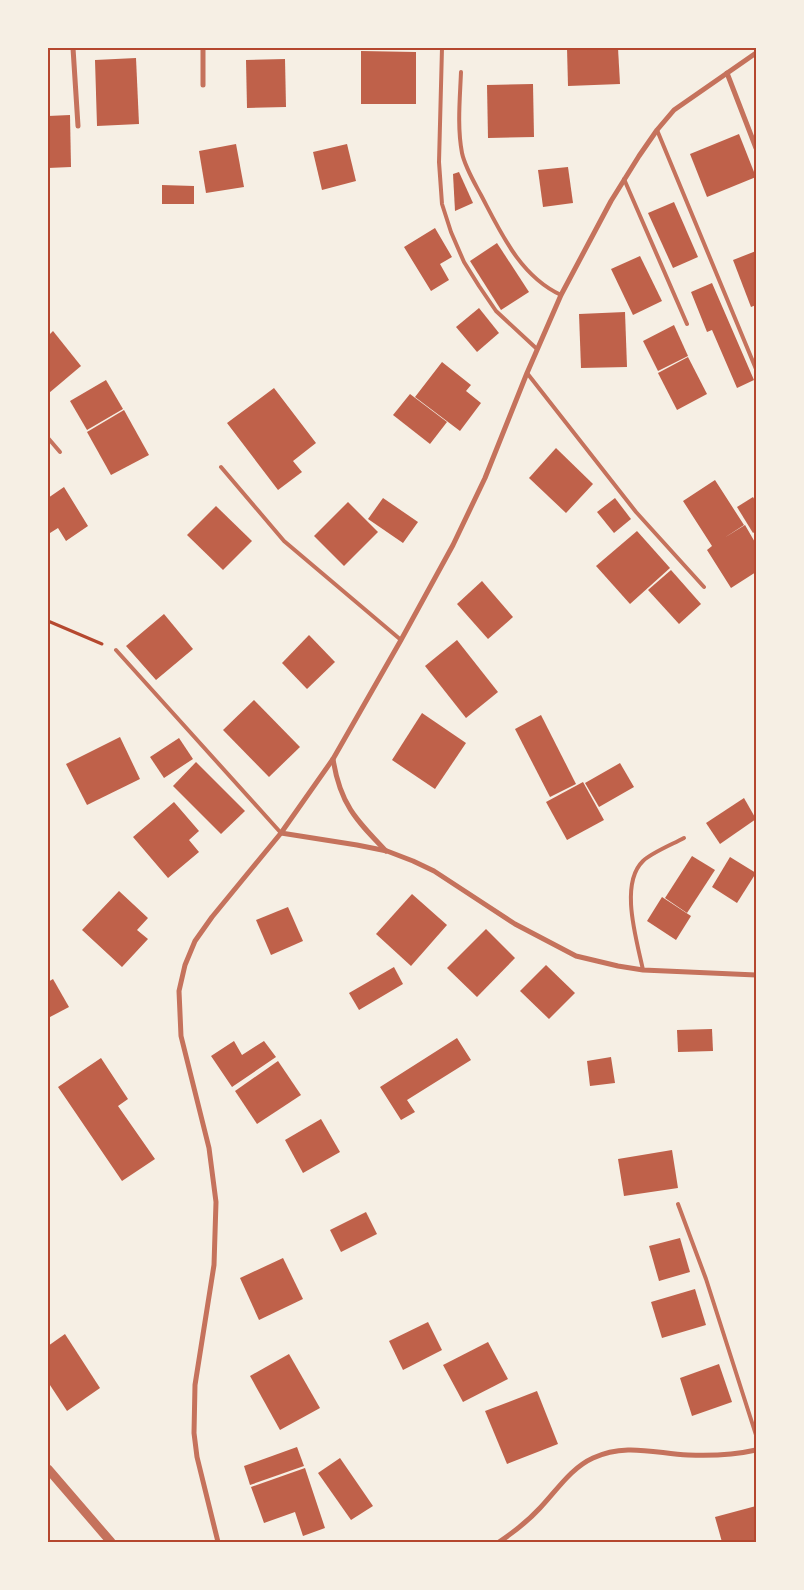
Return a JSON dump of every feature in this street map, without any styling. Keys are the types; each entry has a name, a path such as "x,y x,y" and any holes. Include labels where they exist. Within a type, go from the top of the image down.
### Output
{"street":[{"path":"73,48 78,126"},
{"path":"203,48 203,85"},
{"path":"218,1542 194,1432 195,1385 214,1265 216,1202 208,1148 180,1036 178,991 185,965 195,942 212,918 281,833 333,759 401,640 453,545 485,478 561,295 624,179 657,130 674,110 756,52"},
{"path":"727,73 756,148"},
{"path":"333,759 343,798 351,812 387,851"},
{"path":"281,833 317,837 387,851 434,871 515,924 576,956 643,970 756,975"},
{"path":"499,1542 516,1530 539,1509 573,1471 592,1458 611,1452 635,1448 688,1455 739,1454 756,1450"},
{"path":"48,1469 111,1542"}],"lane":[{"path":"442,48 439,162 442,204 464,262 478,286 496,311 537,349"},
{"path":"461,72 460,122 462,153 469,173 503,237 521,264 550,290 561,295"},
{"path":"657,130 756,369"},
{"path":"624,179 687,324"},
{"path":"527,373 636,512 704,586"},
{"path":"48,438 60,452"},
{"path":"221,467 284,541 401,640"},
{"path":"116,650 281,833"},
{"path":"643,970 632,910 631,889 634,874 643,861 684,838"},
{"path":"678,1204 713,1298 756,1435"}],"path":[{"path":"48,621 116,650"}],"building":[{"path":"567,48 618,48 620,84 568,86"},
{"path":"361,51 416,52 416,104 361,104"},
{"path":"136,58 139,124 97,126 95,60"},
{"path":"285,59 286,107 247,108 246,60"},
{"path":"533,84 534,137 488,138 487,85"},
{"path":"70,115 71,167 48,168 48,116"},
{"path":"739,134 756,177 707,197 690,154"},
{"path":"236,144 244,187 206,193 199,151"},
{"path":"347,144 356,181 322,190 313,152"},
{"path":"568,167 573,203 543,207 538,170"},
{"path":"459,172 473,203 455,211 453,174"},
{"path":"162,185 194,186 194,204 162,204"},
{"path":"674,202 698,257 673,268 648,213"},
{"path":"435,228 452,257 440,264 449,280 431,291 404,247"},
{"path":"497,243 529,292 501,310 470,261"},
{"path":"756,251 756,305 751,307 733,260"},
{"path":"640,256 662,301 633,315 611,269"},
{"path":"712,283 754,380 737,388 712,330 707,332 691,292"},
{"path":"479,308 499,333 477,352 456,327"},
{"path":"625,312 627,367 581,368 579,314"},
{"path":"674,325 688,356 658,371 643,341"},
{"path":"53,331 81,366 49,393 48,336"},
{"path":"688,357 707,394 677,410 658,373"},
{"path":"442,362 471,385 466,391 481,403 460,431 415,397"},
{"path":"106,380 123,409 87,430 70,401"},
{"path":"274,388 316,443 293,461 302,472 278,490 227,423"},
{"path":"410,394 447,422 430,444 393,415"},
{"path":"124,410 149,455 111,475 87,432"},
{"path":"556,448 593,484 566,513 529,478"},
{"path":"715,480 744,525 724,538 745,525 756,544 756,572 731,588 707,550 712,546 683,501"},
{"path":"64,487 88,526 66,541 58,528 50,533 48,529 48,498"},
{"path":"753,497 756,502 756,531 753,533 737,507"},
{"path":"383,498 418,522 403,543 368,519"},
{"path":"615,498 631,519 614,533 597,512"},
{"path":"348,502 378,532 344,566 314,536"},
{"path":"216,506 252,541 223,570 187,535"},
{"path":"637,531 670,568 630,604 596,566"},
{"path":"671,570 701,604 679,624 648,590"},
{"path":"482,581 513,617 488,639 457,604"},
{"path":"164,614 193,649 156,680 126,646"},
{"path":"309,635 335,662 307,689 282,663"},
{"path":"457,640 498,692 466,718 425,666"},
{"path":"254,700 300,747 269,777 223,730"},
{"path":"422,713 466,743 435,789 392,760"},
{"path":"541,715 576,784 550,797 515,729"},
{"path":"120,737 140,779 87,805 66,764"},
{"path":"179,738 193,759 164,778 150,757"},
{"path":"196,762 245,811 221,834 173,786"},
{"path":"620,763 634,787 599,807 585,783"},
{"path":"583,782 604,820 567,840 546,802"},
{"path":"744,798 756,819 720,844 706,823"},
{"path":"174,802 199,831 189,840 199,852 168,878 133,837"},
{"path":"692,856 715,870 687,913 665,898"},
{"path":"730,857 756,873 737,903 712,887"},
{"path":"119,891 148,918 137,930 148,939 122,967 82,930"},
{"path":"412,894 447,925 411,966 376,934"},
{"path":"662,897 691,916 676,940 647,921"},
{"path":"288,907 303,941 271,955 256,920"},
{"path":"486,929 515,958 477,997 447,968"},
{"path":"546,965 575,993 549,1019 520,991"},
{"path":"394,967 403,984 359,1010 349,993"},
{"path":"53,979 69,1007 50,1017 48,1012 48,982"},
{"path":"712,1029 713,1051 678,1052 677,1030"},
{"path":"457,1038 471,1060 407,1100 415,1112 401,1120 380,1087"},
{"path":"234,1041 242,1055 264,1041 276,1057 232,1087 211,1056"},
{"path":"611,1057 615,1083 590,1086 587,1061"},
{"path":"101,1058 128,1099 118,1106 155,1159 122,1181 58,1087"},
{"path":"278,1061 301,1095 257,1124 235,1091"},
{"path":"321,1119 340,1152 303,1173 285,1140"},
{"path":"672,1150 678,1188 624,1196 618,1159"},
{"path":"366,1212 377,1234 341,1252 330,1230"},
{"path":"680,1238 690,1272 659,1281 649,1246"},
{"path":"283,1258 303,1299 259,1320 240,1278"},
{"path":"695,1289 706,1325 662,1338 651,1302"},
{"path":"428,1322 442,1350 403,1370 389,1341"},
{"path":"65,1334 100,1388 67,1411 48,1382 48,1346"},
{"path":"488,1342 508,1379 463,1402 443,1365"},
{"path":"289,1354 320,1408 280,1430 250,1376"},
{"path":"719,1364 732,1402 692,1416 680,1378"},
{"path":"537,1391 558,1444 507,1464 485,1411"},
{"path":"297,1447 304,1466 250,1485 244,1466"},
{"path":"340,1458 373,1506 351,1520 318,1473"},
{"path":"305,1468 325,1528 303,1536 295,1512 264,1523 251,1487"},
{"path":"756,1506 756,1542 722,1542 715,1517"}]}
